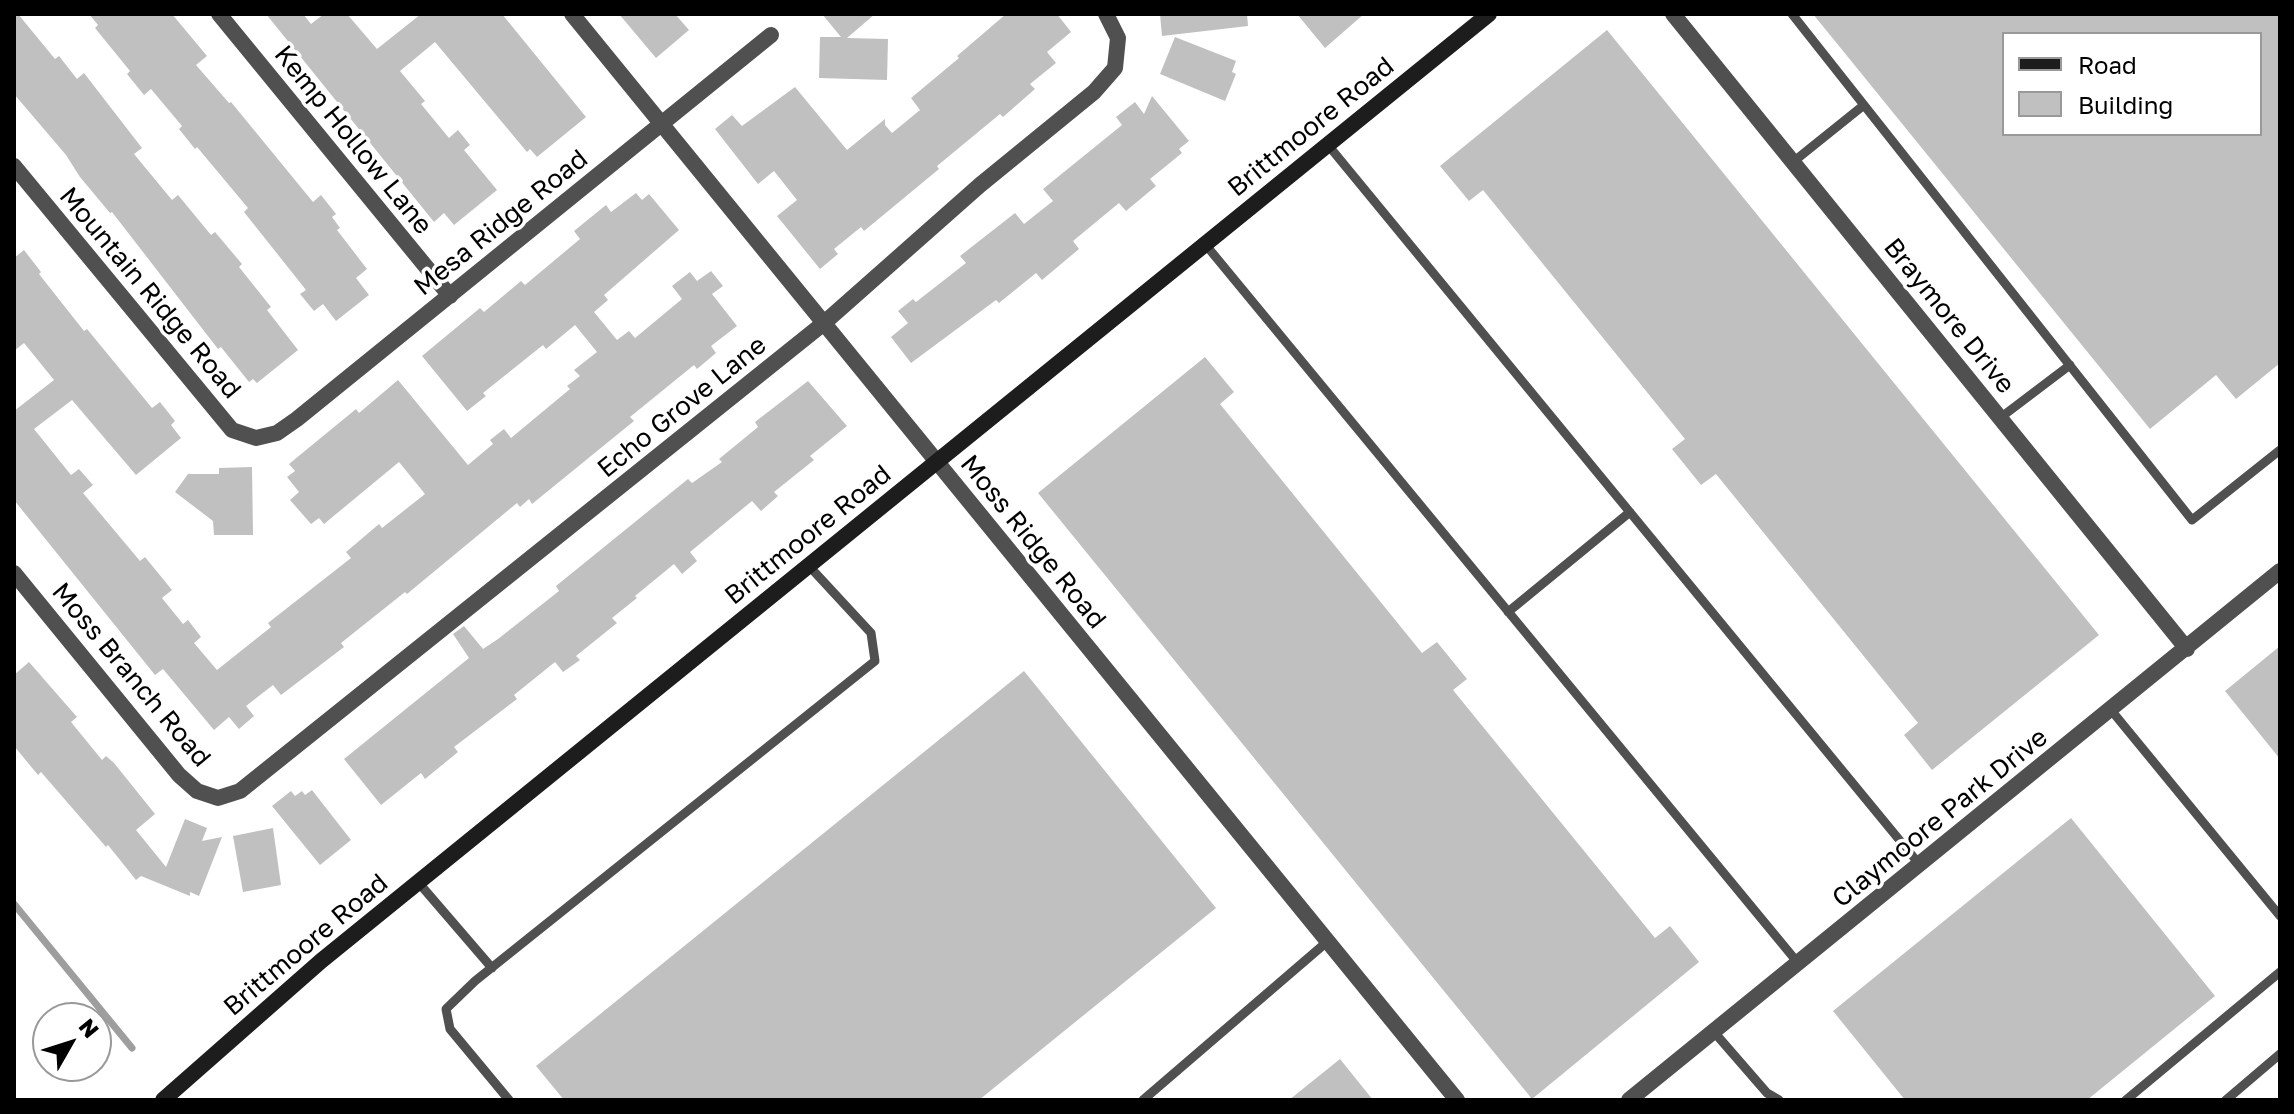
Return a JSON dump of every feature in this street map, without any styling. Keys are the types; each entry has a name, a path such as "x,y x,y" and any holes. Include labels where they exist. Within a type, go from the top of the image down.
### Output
{"main road":[{"name":"Brittmoore Road","path":"163,1100 321,961 1489,14"}],"street":[{"name":"Kemp Hollow Lane","path":"219,14 450,296"},
{"name":"Moss Ridge Road","path":"572,14 1457,1100"},
{"name":"Echo Grove Lane","path":"218,798 240,791 255,780 824,323 980,185 1094,92 1115,68 1118,38 1106,14"},
{"name":"Braymore Drive","path":"1673,14 2187,649"},
{"name":"Mesa Ridge Road","path":"256,438 277,433 297,419 771,35"},
{"name":"Mountain Ridge Road","path":"14,166 232,430 256,438"},
{"name":"Claymoore Park Drive","path":"1629,1100 2280,571"},
{"name":"Moss Branch Road","path":"14,573 179,775 197,791 218,798"}],"lane":[{"path":"1792,14 2192,520 2280,450"},
{"path":"1793,162 1864,105"},
{"path":"1328,145 1920,865"},
{"path":"1205,244 1798,963"},
{"path":"2000,418 2070,365"},
{"path":"1508,612 1630,512"},
{"path":"509,1100 450,1029 446,1009 492,968 875,661 871,633 809,566"},
{"path":"2111,710 2280,916"},
{"path":"418,882 492,968"},
{"path":"1143,1100 1328,941"},
{"path":"2126,1100 2280,972"},
{"path":"1714,1032 1767,1093 1779,1100"},
{"path":"2226,1100 2280,1054"}],"building":[{"path":"14,14 18,14 55,59 59,56 77,79 84,73 142,148 134,154 172,200 178,195 211,235 215,232 242,264 239,267 271,307 267,310 298,350 257,383 253,379 249,382 221,347 218,349 112,212 14,94"},
{"path":"89,14 172,14 207,56 196,65 231,102 313,202 321,195 336,214 332,217 340,228 337,230 367,269 356,278 369,295 336,321 323,304 314,311 300,294 306,290 244,212 248,208 197,147 195,149 179,129 182,126 151,89 144,95 127,74 130,71 95,28 98,25"},
{"path":"266,14 303,14 311,24 324,14 347,14 377,49 421,14 502,14 586,117 537,157 530,149 527,152 435,42 400,71 425,101 421,104 449,138 458,130 470,145 464,150 497,190 454,225 444,213 434,222"},
{"path":"619,14 675,14 689,30 656,58"},
{"path":"822,14 875,14 847,38 888,39 887,80 819,78 820,37 841,37"},
{"path":"1006,14 1057,14 1071,32 1047,52 1056,63 1030,84 1035,89 1003,117 1000,114 864,231 861,227 834,249 838,254 820,269 777,216 797,200 774,171 758,184 715,129 732,115 742,126 795,87 847,150 885,119 885,125 892,133 920,110 911,98"},
{"path":"1160,14 1247,14 1248,26 1162,36"},
{"path":"1297,14 1364,14 1325,48"},
{"path":"1813,14 2280,14 2280,363 2236,399 2216,375 2150,429"},
{"path":"1607,30 2099,635 1932,770 1904,735 1918,723 1716,474 1701,485 1672,449 1685,439 1483,190 1469,201 1440,166"},
{"path":"1175,37 1236,61 1232,72 1236,74 1225,101 1160,74"},
{"path":"1152,96 1189,141 1179,149 1182,153 1150,179 1156,186 1126,211 1119,203 1073,241 1079,249 1042,280 1036,273 999,303 996,300 911,363 891,337 908,323 898,311 913,299 916,302 966,263 960,256 1015,213 1024,224 1053,201 1043,189 1122,125 1116,117 1135,102 1144,114"},
{"path":"636,193 642,200 649,194 679,230 604,295 608,300 594,312 617,340 629,331 635,338 682,299 672,286 690,272 697,281 711,271 723,286 712,294 737,326 711,346 716,353 697,369 694,365 630,417 634,421 532,504 529,499 520,507 517,503 407,594 405,592 341,643 344,647 281,695 273,685 246,706 254,716 239,729 229,717 214,730 163,669 155,675 14,500 14,411 54,380 24,343 14,351 14,258 24,250 84,331 87,329 152,408 160,402 175,421 171,425 181,438 136,475 72,400 34,429 71,475 79,469 93,485 83,493 140,561 145,557 172,590 162,598 183,624 188,620 201,637 194,643 217,670 271,627 268,623 351,558 346,552 379,524 382,528 425,494 399,462 324,524 319,518 311,524 290,500 299,492 287,477 295,471 289,464 356,409 359,413 398,380 468,465 493,444 490,440 504,429 511,438 570,389 567,386 580,376 574,370 597,352 575,325 546,349 543,345 483,393 486,396 467,411 422,356 480,308 484,312 521,281 525,285 580,239 574,231 606,205 611,212"},
{"path":"1205,357 1234,392 1220,404 1422,653 1437,642 1467,679 1453,690 1655,938 1670,926 1699,962 1532,1099 1038,493"},
{"path":"808,381 847,426 810,456 814,460 774,492 778,496 761,511 752,501 690,552 697,561 682,574 674,564 635,596 637,598 612,618 617,623 576,656 580,660 563,672 555,662 514,695 517,699 454,747 458,752 425,779 421,773 381,805 344,759 469,658 453,634 464,626 483,649 498,639 559,591 556,586 688,479 692,483 722,462 719,459 758,427 755,422"},
{"path":"252,467 253,535 214,535 213,521 175,492 188,474 219,474 219,468"},
{"path":"2280,646 2280,759 2225,691"},
{"path":"29,662 77,717 71,722 102,760 106,756 114,763 155,814 136,830 166,867 185,819 207,828 202,841 222,837 199,896 190,892 190,896 141,876 136,880 108,845 106,847 41,772 38,775 14,746 14,675"},
{"path":"1024,671 1216,908 979,1100 564,1100 536,1066"},
{"path":"312,790 351,840 320,865 272,806 291,791 295,796"},
{"path":"2071,818 2215,996 2087,1100 1905,1100 1833,1011"},
{"path":"273,828 281,885 243,892 233,836"},
{"path":"1340,1059 1373,1100 1289,1100"}],"waterway":[{"path":"14,904 132,1048"}]}
